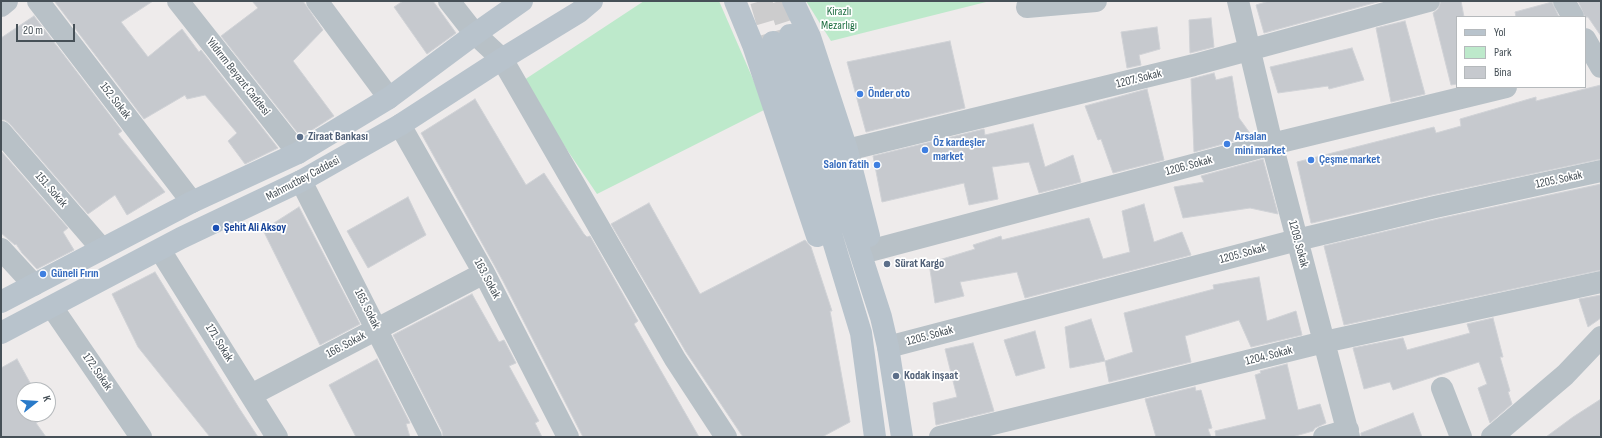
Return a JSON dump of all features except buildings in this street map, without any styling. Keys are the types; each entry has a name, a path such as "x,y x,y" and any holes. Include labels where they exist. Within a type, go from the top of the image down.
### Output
{"main road":[{"name":"Mahmutbey Caddesi","path":"1,302 192,202 298,153 389,98 522,1"},
{"name":"Mahmutbey Caddesi","path":"1,333 160,250 301,182 400,125 585,7 601,1"},
{"path":"735,1 753,45 831,280 861,333"},
{"path":"793,1 810,37 847,150 873,250 881,317 888,347 902,437"},
{"path":"875,437 861,333 782,38 881,317"}],"street":[{"path":"1,6 8,1"},
{"name":"152. Sokak","path":"38,1 192,202"},
{"name":"Yıldırım Beyazıt Caddesi","path":"178,1 298,153"},
{"path":"317,1 389,98"},
{"path":"450,1 475,34 502,59 675,358 726,437"},
{"path":"1027,7 1096,1"},
{"name":"1209. Sokak","path":"1238,1 1272,144 1348,434"},
{"name":"1207. Sokak","path":"847,150 1249,50 1429,1"},
{"path":"1564,1 1572,16"},
{"path":"1586,42 1595,66"},
{"name":"1206. Sokak","path":"873,250 1272,144 1502,88"},
{"name":"163. Sokak","path":"400,125 484,273 568,437"},
{"name":"151. Sokak","path":"1,132 102,249"},
{"name":"1205. Sokak","path":"888,347 1297,240 1435,207 1601,171"},
{"name":"165. Sokak","path":"301,182 431,437"},
{"path":"1,249 34,285"},
{"name":"171. Sokak","path":"160,250 278,437"},
{"name":"166. Sokak","path":"251,395 484,273"},
{"name":"1204. Sokak","path":"940,437 1324,342 1601,282"},
{"name":"172. Sokak","path":"52,307 142,437"},
{"path":"1492,437 1565,375 1601,337"},
{"path":"1442,388 1461,437"},
{"path":"1324,437 1348,434"}],"green space":[{"path":"644,1 719,1 766,109 597,194 521,82"},
{"name":"Kirazlı Mezarlığı","path":"806,1 990,1 831,41"}],"tunnel":[{"path":"761,1 773,42"},
{"path":"779,1 790,35"}],"place":[{"name":"Önder oto","path":"860,94"},
{"name":"Ziraat Bankası","path":"300,137"},
{"name":"Arsalan mini market","path":"1227,144"},
{"name":"Öz kardeşler market","path":"925,150"},
{"name":"Çeşme market","path":"1311,160"},
{"name":"Salon fatih","path":"877,165"},
{"name":"Şehit Ali Aksoy","path":"216,228"},
{"name":"Sürat Kargo","path":"887,264"},
{"name":"Güneli Fırın","path":"43,274"},
{"name":"Kodak inşaat","path":"896,376"}]}
